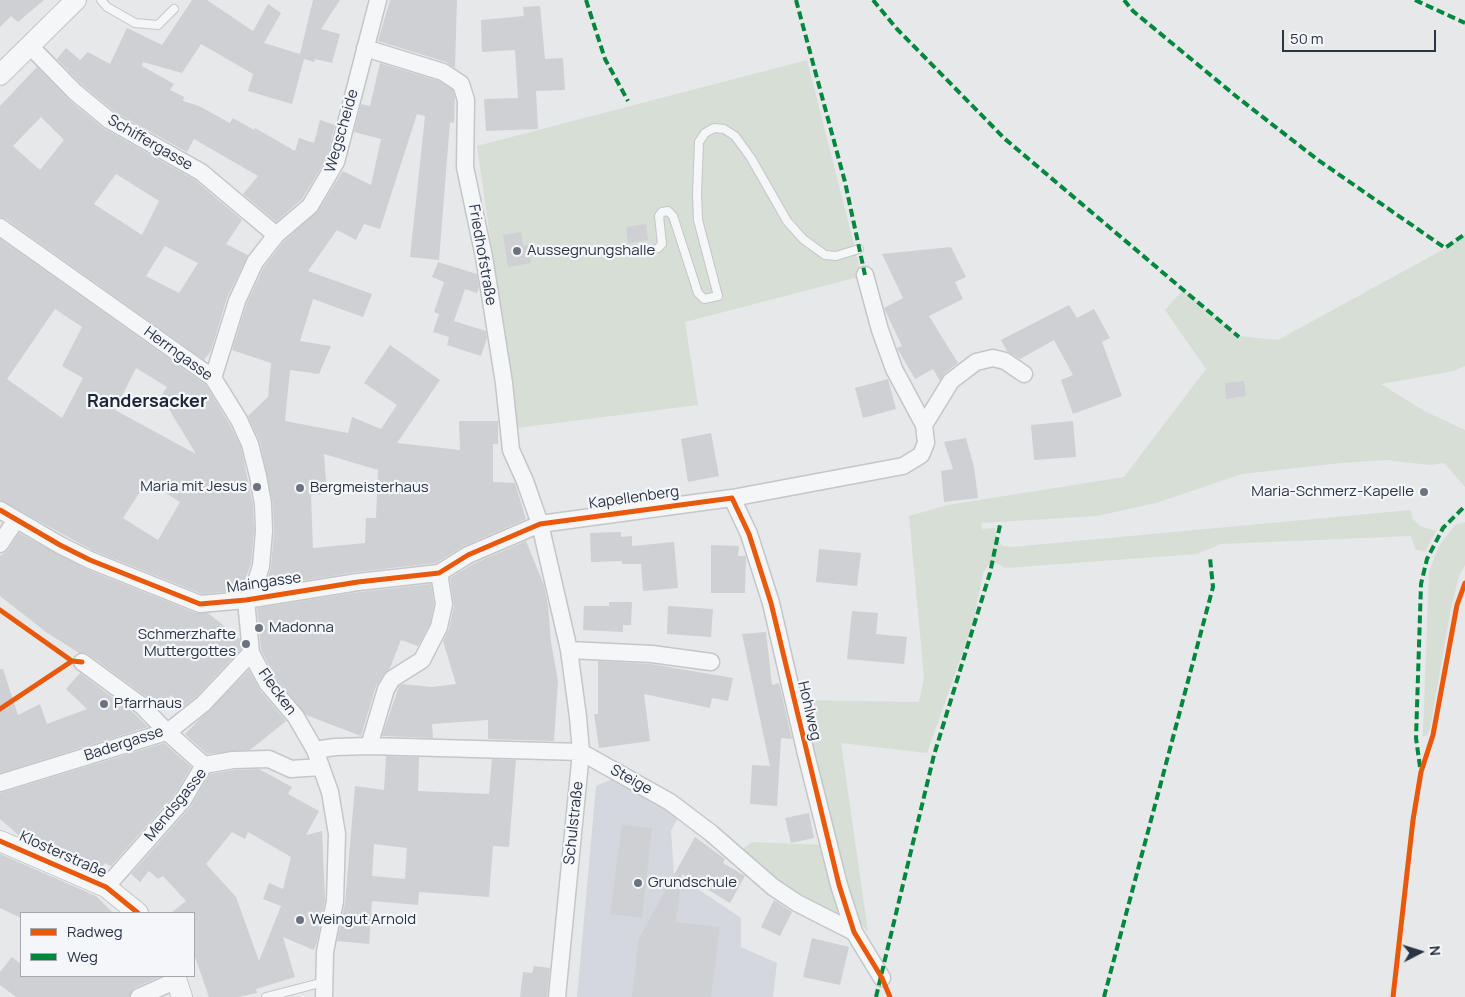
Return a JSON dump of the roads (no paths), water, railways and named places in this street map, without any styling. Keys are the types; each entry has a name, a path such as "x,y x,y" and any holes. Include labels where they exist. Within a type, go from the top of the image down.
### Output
{"street":[{"path":"0,75 76,0"},
{"name":"Wegscheide","path":"214,378 236,301 255,262 276,235 310,206 336,162 378,0"},
{"name":"Schiffergasse","path":"30,45 75,92 109,120 200,172 276,235"},
{"name":"Friedhofstraße","path":"365,48 443,72 461,84 466,100 465,167 508,378 511,450 525,481 540,524"},
{"name":"Herrngasse","path":"0,227 214,378 239,420 250,444 258,476 264,531 261,566 256,582 246,600"},
{"path":"865,275 880,330 894,369 924,426"},
{"path":"924,426 951,381 976,362 993,358 1005,361 1024,374"},
{"name":"Kapellenberg","path":"540,524 732,498 903,466 921,455 926,443 924,426"},
{"name":"Hohlweg","path":"732,498 749,534 771,603 806,754 839,884 854,932"},
{"name":"Maingasse","path":"0,510 90,560 200,604 246,600 358,582 439,573 468,555 540,524"},
{"path":"0,544 16,520"},
{"name":"Schulstraße","path":"540,524 568,650 581,752 557,997"},
{"path":"369,746 386,689 392,679 422,660 439,627 444,604 439,573"},
{"name":"Flecken","path":"246,600 251,653 267,683 296,717 315,750 330,792 337,834 335,901 325,952 324,989"},
{"path":"568,650 652,654 711,662"},
{"name":"Badergasse","path":"0,783 169,731 203,704 251,653"},
{"path":"82,662 142,706 166,731 204,765"},
{"name":"Steige","path":"315,750 369,746 581,752 670,802 711,833 773,887 797,903 854,932"},
{"name":"Mendsgasse","path":"106,887 182,800 204,765 232,760 269,759 291,769 321,767"},
{"name":"Klosterstraße","path":"0,841 106,887 137,912"},
{"path":"854,932 882,978"},
{"path":"139,997 178,984"}],"lane":[{"path":"101,0 107,7 135,23 158,25 174,10"},
{"path":"658,248 662,244 659,216 662,212 668,212 673,216 698,293 704,298 718,296 698,220 697,194 699,142 705,133 714,128 724,129 735,136 751,158 787,221 810,244 825,256 836,256 859,249"},
{"path":"266,997 324,989"}],"place":[{"name":"Aussegnungshalle","path":"517,251"},
{"name":"Maria mit Jesus","path":"257,487"},
{"name":"Bergmeisterhaus","path":"300,488"},
{"name":"Maria-Schmerz-Kapelle","path":"1424,492"},
{"name":"Madonna","path":"259,628"},
{"name":"Schmerzhafte Muttergottes","path":"246,644"},
{"name":"Pfarrhaus","path":"104,704"},
{"name":"Grundschule","path":"638,883"},
{"name":"Weingut Arnold","path":"300,920"}],"district":[{"name":"Randersacker","path":"147,402"}]}
